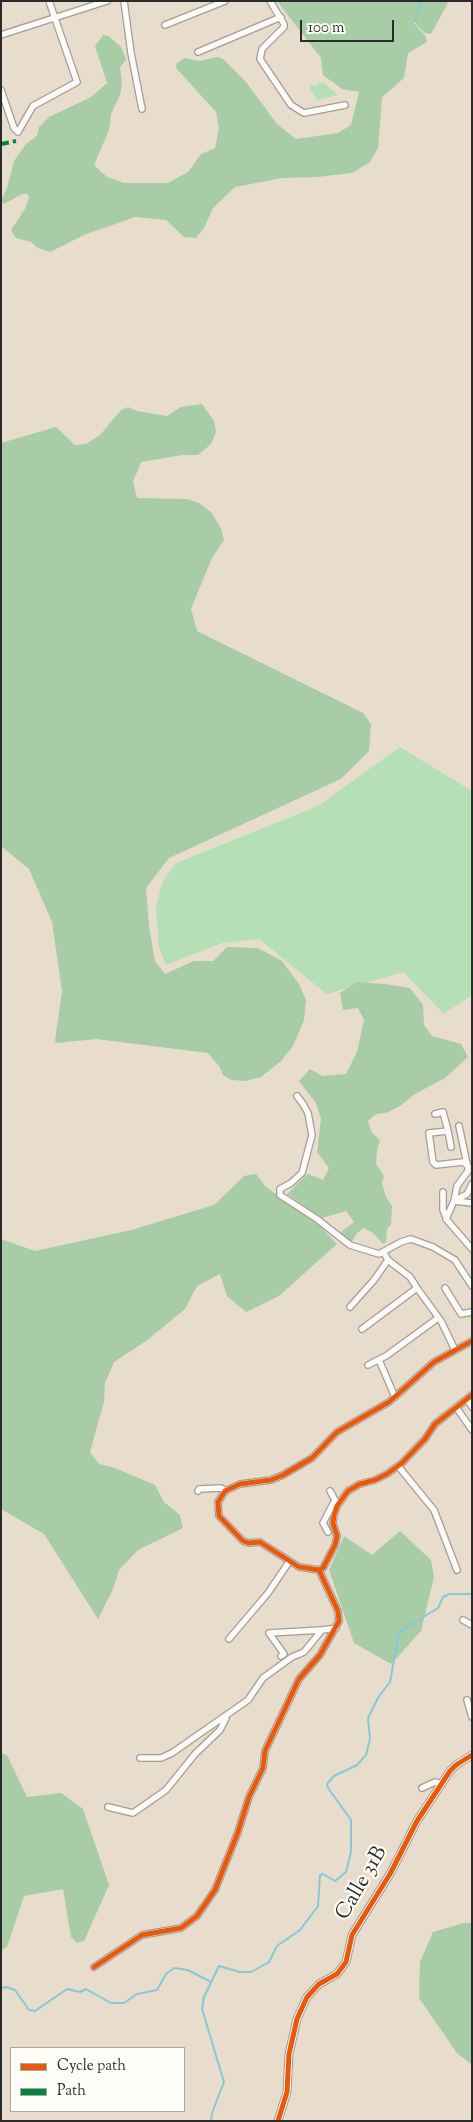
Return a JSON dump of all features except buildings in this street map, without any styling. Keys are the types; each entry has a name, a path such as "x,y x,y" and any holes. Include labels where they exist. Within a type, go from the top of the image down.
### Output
{"street":[{"path":"1,90 14,128 16,131 21,131 33,106 77,82 49,1"},
{"path":"1,35 107,1"},
{"path":"124,1 142,109"},
{"path":"165,25 225,1"},
{"path":"270,1 281,18 284,27 262,49 260,55 262,62 290,105 304,113 345,105"},
{"path":"198,52 281,18"},
{"path":"297,1096 308,1113 312,1135 302,1173 291,1183 280,1189 280,1195 317,1219 350,1245 379,1254 401,1242 411,1239 420,1242 455,1260 472,1286"},
{"path":"435,1114 444,1112 451,1147"},
{"path":"446,1217 454,1202 457,1186 468,1171 459,1126"},
{"path":"448,1131 426,1133 432,1158 436,1164 463,1162 468,1166"},
{"path":"454,1202 467,1194 472,1184"},
{"path":"443,1192 443,1210 446,1221 472,1249"},
{"path":"454,1202 472,1203"},
{"path":"384,1252 388,1260 410,1277 438,1318 455,1350"},
{"path":"350,1307 374,1280 388,1260"},
{"path":"362,1329 417,1288"},
{"path":"445,1288 461,1314 472,1312"},
{"path":"368,1365 379,1360 438,1318"},
{"path":"472,1341 428,1366 395,1397 337,1432 312,1458 271,1480 240,1484 225,1491 218,1502 218,1511 221,1518 243,1541 249,1543 260,1542 289,1562 304,1569 319,1570 324,1568 335,1545 337,1536 333,1523 342,1498 353,1487 375,1480 398,1466 425,1439 435,1424 469,1397 472,1407"},
{"path":"379,1360 395,1397"},
{"path":"456,1407 472,1430"},
{"path":"398,1466 434,1510 457,1570"},
{"path":"198,1491 199,1489 221,1488 225,1491"},
{"path":"328,1532 323,1523 335,1500 330,1491"},
{"path":"229,1639 268,1593 289,1562"},
{"path":"94,1967 142,1934 182,1928 201,1912 215,1890 238,1832 249,1797 263,1768 265,1751 299,1680 315,1662 336,1628 339,1616 319,1570"},
{"path":"463,1620 472,1625"},
{"path":"281,1656 284,1654 269,1633 336,1628"},
{"path":"140,1758 161,1758 172,1754 248,1700 263,1678 292,1657 304,1652 322,1630"},
{"path":"467,1700 472,1717"},
{"path":"108,1807 133,1813 166,1790 195,1754 220,1730 226,1716"},
{"name":"Calle 31B","path":"278,2121 287,2092 289,2054 297,2019 307,1997 319,1984 338,1974 346,1962 352,1935 390,1874 418,1822 454,1767 472,1755"},
{"path":"422,1788 436,1782 442,1784"}],"green space":[{"path":"277,1 449,1 431,34 425,33 416,24 416,17 414,23 425,35 427,42 408,53 404,78 382,97 378,148 370,162 352,173 282,178 235,187 213,208 204,228 196,238 184,237 166,220 135,217 84,235 50,252 38,248 31,242 16,238 11,230 25,209 29,197 27,194 22,194 4,204 1,201 7,188 14,161 26,144 37,136 39,127 49,117 91,97 107,83 95,46 103,35 109,36 121,47 126,60 120,67 122,84 120,95 111,114 109,130 94,165 107,177 124,183 168,183 188,172 201,154 215,148 219,128 216,112 176,68 177,63 184,58 200,61 218,57 223,59 246,82 277,124 296,139 338,133 351,125 359,92 342,89 323,75 321,58"},
{"path":"324,83 338,95 317,100 309,87 310,84 316,86 317,84"},
{"path":"202,404 214,421 216,432 211,444 198,455 182,455 141,462 133,482 137,498 187,499 199,503 212,513 221,529 224,540 212,558 191,609 197,631 363,713 371,724 369,751 341,779 169,858 146,888 149,926 155,961 165,974 194,961 213,961 227,947 258,948 282,961 299,984 306,1000 304,1020 293,1046 281,1061 261,1077 245,1081 231,1080 223,1075 219,1066 208,1053 96,1039 57,1043 55,1041 62,991 52,922 29,869 1,846 1,443 56,427 75,445 86,444 100,435 121,410 128,407 137,411 167,416 181,407"},
{"path":"400,747 472,791 472,995 444,1014 403,972 327,994 259,939 222,943 166,965 159,947 156,907 162,883 176,863 318,806"},
{"path":"357,982 410,988 423,1005 424,1025 432,1036 461,1044 468,1057 445,1078 415,1094 400,1106 386,1113 376,1114 368,1121 372,1133 380,1140 376,1164 384,1176 382,1183 386,1197 392,1206 391,1224 387,1229 386,1242 383,1244 373,1233 364,1228 357,1233 352,1241 339,1234 354,1222 346,1211 322,1218 287,1194 308,1174 323,1180 329,1168 317,1152 321,1119 316,1103 299,1081 310,1069 322,1076 346,1074 357,1052 364,1020 358,1008 343,1010 340,993"},
{"path":"256,1174 266,1187 318,1224 337,1244 279,1296 246,1312 227,1296 220,1274 197,1286 185,1309 146,1341 114,1362 105,1383 104,1402 90,1452 99,1464 115,1468 155,1485 164,1502 180,1515 183,1528 138,1550 119,1570 113,1589 98,1619 44,1534 1,1509 1,1239 35,1251 131,1230 214,1205 244,1176"},
{"path":"400,1531 431,1560 434,1577 421,1631 391,1664 354,1643 329,1570 344,1536 372,1555"},
{"path":"1,1753 7,1755 27,1797 61,1793 83,1809 109,1885 84,1941 77,1943 71,1937 63,1889 24,1896 7,1947 1,1950"},
{"path":"464,1923 472,1923 472,2065 457,2053 419,1998 420,1962 433,1932"}],"waterway":[{"path":"415,22 421,1"},
{"path":"211,2121 212,2113 224,2082 202,2009 204,1997 219,1966 240,1972 251,1972 269,1962 277,1946 300,1930 318,1906 320,1875 323,1874 335,1881 346,1872 351,1852 351,1820 327,1784 334,1776 357,1765 366,1755 370,1739 368,1718 379,1696 390,1682 399,1632 438,1608 443,1597 449,1594 472,1594"},
{"path":"1,1988 6,1987 15,1990 29,2010 35,2011 67,1989 80,1992 86,1989 111,2003 124,2003 137,1994 157,1990 166,1974 174,1968 188,1970 211,1982"}],"marked path":[{"path":"1,144 16,141"}],"cycle path":[{"path":"472,1341 434,1362 389,1402 337,1432 312,1458 271,1480 240,1484 225,1491 218,1502 219,1516 243,1541 249,1543 260,1542 299,1567 319,1570 323,1568 335,1545 337,1536 333,1523 334,1515 337,1506 348,1491 360,1484 387,1474 402,1463 425,1439 435,1424 472,1395"},
{"path":"94,1967 142,1935 181,1928 197,1916 215,1890 238,1832 249,1797 263,1768 265,1751 299,1679 320,1655 339,1621 338,1611 319,1570"},
{"path":"278,2121 287,2092 289,2054 297,2019 307,1997 319,1984 337,1974 346,1962 352,1935 390,1874 417,1821 450,1771 472,1755"}]}
